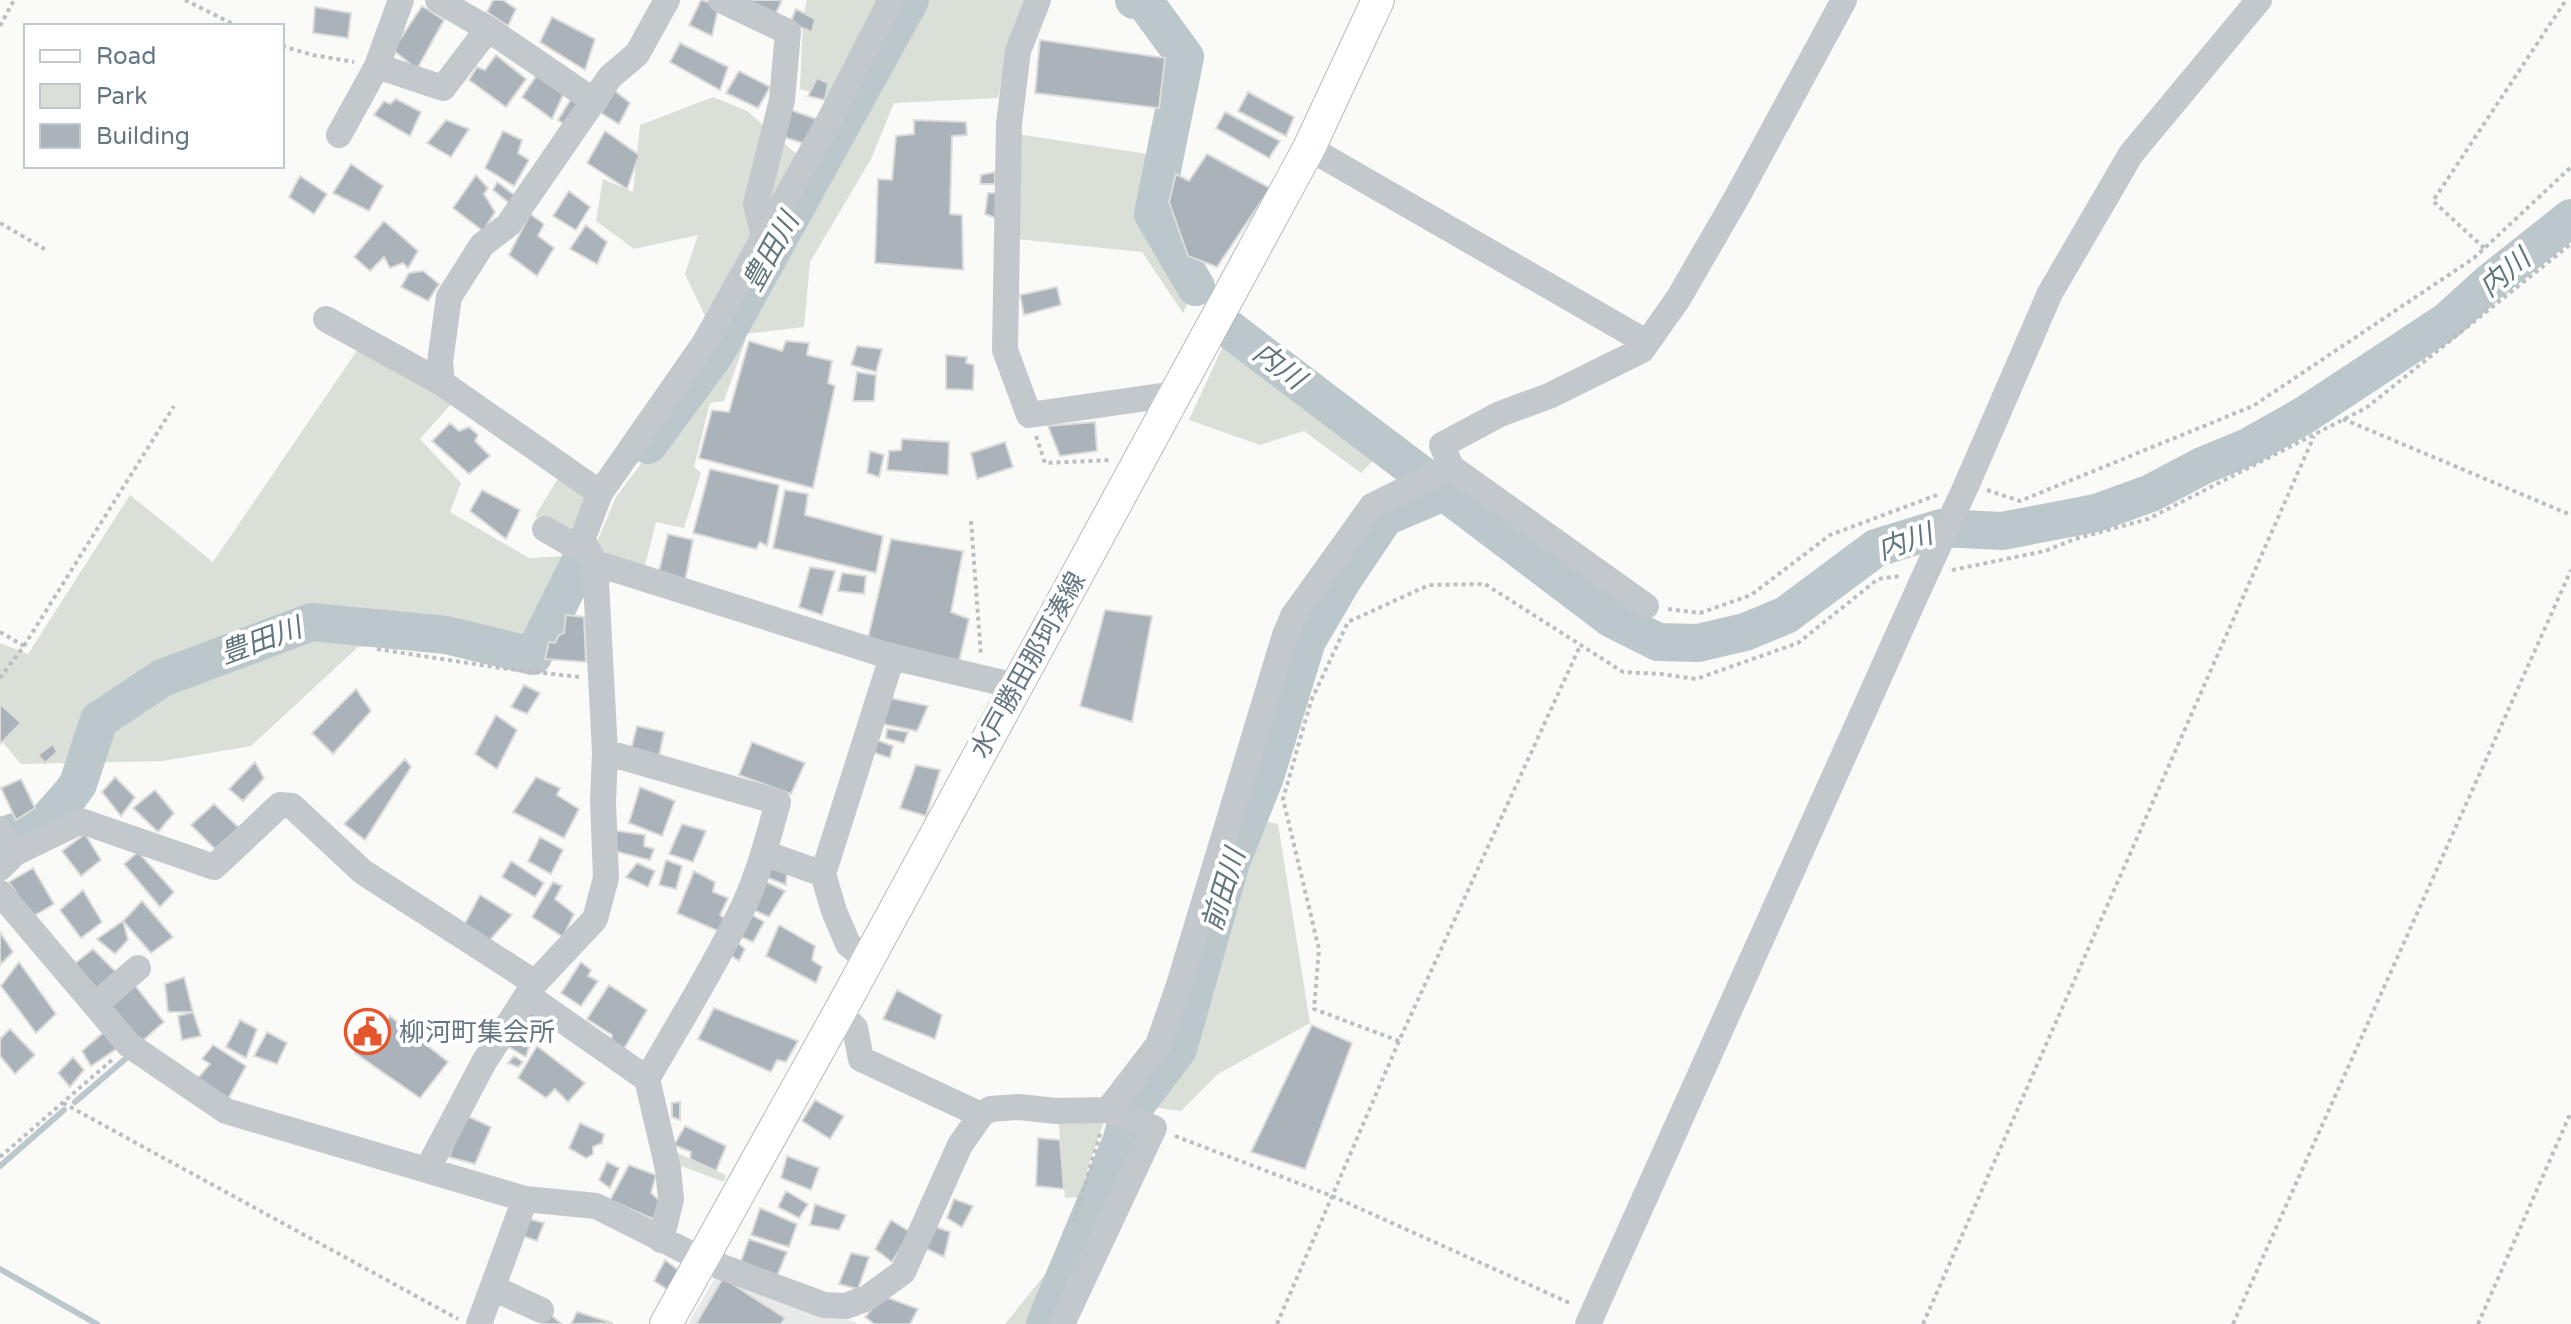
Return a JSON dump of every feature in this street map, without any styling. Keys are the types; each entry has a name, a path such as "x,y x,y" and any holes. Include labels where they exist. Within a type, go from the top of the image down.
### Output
{"main road":[{"name":"水戸勝田那珂湊線","path":"666,1324 839,1013 1309,148 1378,0"}],"street":[{"path":"339,135 377,66 401,0"},
{"path":"438,0 488,29 594,101"},
{"path":"442,383 440,362 449,297 482,245 508,225 610,77 637,54 667,0"},
{"path":"721,0 788,32 782,100 756,204 764,236"},
{"path":"427,1170 484,1062 532,990 595,919 606,878 601,679 590,553 582,540 600,493 704,344 829,121 891,0"},
{"path":"1038,0 1018,51 1009,124 1005,350 1029,415 1175,394"},
{"path":"1646,606 1445,471 1442,445 1500,414 1549,396 1642,350 1686,286 1844,0"},
{"path":"1591,1318 1912,581 1967,484 2050,293 2131,154 2259,0"},
{"path":"377,66 443,88 488,29"},
{"path":"1309,148 1639,338 1642,350"},
{"path":"326,319 442,383 600,493"},
{"path":"1108,1110 1158,1045 1293,616 1372,506 1445,471"},
{"path":"545,529 590,553 892,657 1016,686"},
{"path":"867,960 848,944 823,874 892,657"},
{"path":"605,752 778,802 747,899 647,1079"},
{"path":"0,831 7,860 81,821 214,867 280,805 292,806 363,872 532,990 647,1079 668,1169 671,1199 661,1240"},
{"path":"764,853 823,874"},
{"path":"0,893 129,1045 226,1111 525,1199 596,1206 703,1260 824,1305 846,1306 867,1298 903,1272 960,1145 981,1115 990,1109 1108,1110 1154,1128 1062,1324"},
{"path":"95,1005 138,968"},
{"path":"839,1013 855,1028 861,1059 981,1115"},
{"path":"479,1324 525,1199"},
{"path":"493,1288 541,1310"}],"path":[{"path":"0,26 14,0"},
{"path":"185,0 233,24"},
{"path":"2484,248 2433,201 2566,0"},
{"path":"284,47 377,66"},
{"path":"1646,606 1700,613 1751,595 1830,535 1967,484 2020,501 2253,406 2474,258 2571,167"},
{"path":"0,223 48,251"},
{"path":"1946,571 2045,551 2075,539 2148,519 2366,408 2571,244"},
{"path":"0,678 24,646 174,406"},
{"path":"1029,415 1045,463 1140,459"},
{"path":"2343,419 2571,515"},
{"path":"1923,1324 2315,434"},
{"path":"971,521 983,679"},
{"path":"2233,1324 2571,570"},
{"path":"1399,1041 1314,1009 1319,949 1283,799 1311,701 1348,622 1429,585 1485,584 1623,672 1696,679 1798,643 1878,579 1912,581"},
{"path":"0,632 24,646"},
{"path":"1277,1324 1399,1041 1580,646"},
{"path":"377,649 601,679"},
{"path":"0,1157 129,1045"},
{"path":"63,1103 467,1324"},
{"path":"1074,1222 1108,1110"},
{"path":"2478,1324 2571,1112"},
{"path":"1154,1128 1332,1196 1591,1318"}],"shaded area":[{"path":"716,1276 855,1322 858,1324 688,1324"}],"green space":[{"path":"807,0 879,0 832,98 800,89 803,18"},
{"path":"921,0 1025,0 1010,40 998,98 894,103 871,159 810,262 804,327 736,335 777,253"},
{"path":"713,97 747,111 801,158 708,322 685,274 698,235 634,249 596,221 603,179 633,192 640,125"},
{"path":"1017,134 1154,155 1147,218 1192,296 1183,313 1142,252 1017,239"},
{"path":"1228,335 1377,457 1361,473 1304,431 1260,445 1189,420"},
{"path":"746,339 724,401 710,403 694,467 701,473 684,528 656,522 644,570 594,549 616,497 733,341"},
{"path":"358,349 452,403 420,439 461,483 450,512 529,558 569,556 526,643 358,647 251,746 163,761 21,764 0,739 0,643 28,654 130,495 213,562"},
{"path":"562,472 593,496 574,541 535,516"},
{"path":"1257,820 1278,824 1310,1023 1218,1074 1181,1111 1139,1105 1186,1053"},
{"path":"1108,1110 1078,1197 1065,1198 1058,1115"},
{"path":"673,1151 726,1175 724,1182 681,1166 672,1167"},
{"path":"1072,1241 1040,1324 1005,1324"}],"building":[{"path":"493,0 503,0 516,9 508,26 487,12"},
{"path":"701,0 719,5 712,36 689,25"},
{"path":"746,0 782,0 776,13"},
{"path":"422,6 444,20 417,69 393,50"},
{"path":"315,7 351,13 348,38 313,33"},
{"path":"796,9 815,19 812,32 790,23"},
{"path":"552,17 595,39 585,70 540,42"},
{"path":"1040,40 1165,58 1159,108 1035,93"},
{"path":"680,43 728,67 720,90 670,62"},
{"path":"496,55 526,79 506,107 469,80 477,67 485,70"},
{"path":"739,71 770,87 758,108 726,93"},
{"path":"537,75 564,93 552,119 522,97"},
{"path":"817,78 828,83 825,100 808,96"},
{"path":"615,91 630,103 619,124 601,113"},
{"path":"1248,92 1294,117 1286,136 1238,111"},
{"path":"573,96 587,102 568,127 558,120"},
{"path":"396,99 421,112 410,136 374,115 384,101 390,104"},
{"path":"788,109 819,120 814,147 781,136"},
{"path":"1225,112 1280,141 1269,158 1216,128"},
{"path":"446,120 469,129 451,157 427,143"},
{"path":"914,120 966,122 967,135 952,136 950,214 962,215 963,270 875,263 878,179 892,180 896,136 914,134"},
{"path":"503,131 522,140 518,153 529,160 514,186 485,168"},
{"path":"605,131 639,155 627,189 587,163"},
{"path":"1207,154 1270,188 1217,267 1188,256 1169,202 1176,174 1189,181"},
{"path":"351,164 383,186 369,211 333,193"},
{"path":"995,172 995,184 980,184 981,175"},
{"path":"476,175 488,188 484,194 495,212 483,231 453,208"},
{"path":"300,176 327,194 314,214 289,197"},
{"path":"497,182 517,197 513,206 493,190"},
{"path":"569,191 590,207 576,230 553,216"},
{"path":"988,193 997,193 996,218 985,214"},
{"path":"530,214 544,224 538,236 554,248 537,276 509,255"},
{"path":"384,221 418,251 408,268 403,263 390,268 384,257 370,271 354,257"},
{"path":"586,225 607,242 597,264 570,249"},
{"path":"423,271 439,284 428,301 401,287 409,273"},
{"path":"1057,287 1061,305 1024,315 1020,295"},
{"path":"749,341 782,351 786,341 809,343 807,355 832,361 828,383 835,386 813,488 699,458 712,410 729,412"},
{"path":"857,346 882,349 876,372 851,365"},
{"path":"946,355 967,357 966,363 974,365 973,390 946,389"},
{"path":"857,372 876,375 874,401 853,401"},
{"path":"1095,422 1097,451 1060,456 1048,426"},
{"path":"450,423 459,431 469,427 478,435 475,441 490,456 469,474 432,441"},
{"path":"902,439 949,442 948,475 887,470 889,451 901,450"},
{"path":"1005,442 1013,467 977,479 971,453"},
{"path":"870,451 884,455 879,477 867,473"},
{"path":"710,469 779,485 767,546 760,542 756,549 693,533"},
{"path":"482,490 520,510 506,539 470,511"},
{"path":"785,490 808,494 805,515 883,536 876,573 773,548"},
{"path":"668,534 693,540 685,581 658,575"},
{"path":"891,539 963,551 951,612 969,619 959,661 868,638"},
{"path":"810,567 835,571 822,615 799,607"},
{"path":"842,573 866,576 864,594 838,591"},
{"path":"1105,610 1152,616 1132,722 1080,706"},
{"path":"566,615 584,617 586,662 545,659 549,642 555,643 564,633"},
{"path":"524,685 540,693 527,714 511,707"},
{"path":"356,689 371,711 333,754 312,733"},
{"path":"890,698 928,706 917,731 883,724"},
{"path":"0,706 21,723 0,744"},
{"path":"496,715 517,730 497,769 475,754"},
{"path":"637,726 664,732 659,756 630,753"},
{"path":"887,729 908,732 904,743 886,738"},
{"path":"874,739 893,746 890,758 872,752"},
{"path":"752,742 805,763 791,794 739,775"},
{"path":"53,744 57,752 45,763 38,755"},
{"path":"405,759 411,767 365,840 344,824"},
{"path":"255,762 264,778 243,801 229,789"},
{"path":"916,765 940,770 926,816 900,808"},
{"path":"115,777 135,797 121,816 102,792"},
{"path":"536,777 560,788 557,795 579,809 564,838 513,812"},
{"path":"21,779 35,808 16,820 1,788"},
{"path":"640,787 675,801 662,836 629,823"},
{"path":"155,790 174,813 158,832 133,808"},
{"path":"214,804 239,828 215,849 191,825"},
{"path":"682,824 706,831 693,862 669,854"},
{"path":"612,830 645,835 644,846 654,849 650,860 614,851"},
{"path":"85,834 101,860 81,876 62,851"},
{"path":"540,837 563,850 551,874 528,861"},
{"path":"138,852 174,892 160,907 124,864"},
{"path":"666,860 682,866 676,889 659,885"},
{"path":"511,861 544,883 535,897 502,877"},
{"path":"637,863 655,871 648,887 626,877"},
{"path":"772,863 787,868 786,885 766,877"},
{"path":"33,868 54,904 32,917 9,882"},
{"path":"694,871 715,882 713,892 728,898 720,915 725,919 718,931 677,913"},
{"path":"764,881 785,891 769,917 752,909"},
{"path":"553,882 562,886 555,899 574,914 563,937 532,917"},
{"path":"83,890 102,922 81,938 60,910"},
{"path":"480,895 512,915 487,943 463,927"},
{"path":"142,901 173,937 151,953 123,921"},
{"path":"752,915 764,922 753,942 741,937"},
{"path":"123,921 128,940 115,954 97,939"},
{"path":"779,925 815,946 812,960 822,967 816,983 766,956"},
{"path":"0,932 13,952 0,965"},
{"path":"738,943 745,949 739,961 729,954"},
{"path":"93,949 117,973 98,991 73,965"},
{"path":"19,962 56,1014 36,1033 1,986"},
{"path":"581,962 591,970 588,976 598,981 581,1006 561,993"},
{"path":"184,977 193,1012 168,1012 165,984"},
{"path":"133,983 164,1022 140,1043 108,1007"},
{"path":"609,985 647,1010 622,1052 611,1044 612,1035 587,1019"},
{"path":"897,990 942,1015 935,1039 883,1019"},
{"path":"714,1008 798,1041 786,1062 777,1060 771,1072 698,1039"},
{"path":"531,1010 548,1021 533,1045 516,1035"},
{"path":"193,1012 201,1036 182,1040 178,1016"},
{"path":"390,1016 448,1062 420,1098 355,1053"},
{"path":"240,1020 257,1029 246,1058 226,1047"},
{"path":"1312,1025 1352,1043 1305,1169 1251,1152"},
{"path":"10,1029 35,1055 15,1074 0,1056 0,1039"},
{"path":"105,1031 119,1047 91,1066 82,1051"},
{"path":"267,1032 287,1043 277,1064 254,1056"},
{"path":"509,1039 529,1047 526,1057 507,1046"},
{"path":"213,1045 246,1066 228,1099 198,1078 210,1064 202,1059"},
{"path":"537,1046 585,1083 568,1102 555,1089 546,1098 518,1078"},
{"path":"514,1056 523,1062 518,1067 508,1063"},
{"path":"73,1057 84,1070 70,1087 58,1073"},
{"path":"815,1100 844,1116 830,1139 802,1121"},
{"path":"680,1102 680,1120 672,1117 672,1103"},
{"path":"465,1115 491,1127 475,1164 449,1157"},
{"path":"580,1123 604,1134 602,1143 593,1147 593,1154 586,1158 569,1148"},
{"path":"685,1126 726,1146 716,1171 690,1159 691,1152 674,1145"},
{"path":"1038,1138 1060,1140 1064,1189 1036,1186"},
{"path":"787,1156 819,1168 811,1190 781,1178"},
{"path":"607,1162 619,1168 610,1188 599,1180"},
{"path":"629,1165 656,1175 651,1193 661,1202 653,1219 610,1200"},
{"path":"786,1191 808,1204 799,1218 778,1207"},
{"path":"954,1199 973,1206 962,1227 947,1218"},
{"path":"815,1204 846,1215 839,1230 810,1225"},
{"path":"760,1208 797,1224 789,1247 751,1235"},
{"path":"529,1219 544,1223 537,1241 523,1236"},
{"path":"891,1220 910,1232 892,1262 875,1249"},
{"path":"936,1227 950,1232 944,1257 925,1248"},
{"path":"749,1239 787,1252 776,1278 741,1261"},
{"path":"851,1253 869,1257 858,1289 839,1284"},
{"path":"665,1260 681,1272 670,1291 654,1281"},
{"path":"723,1278 785,1318 781,1324 696,1324"},
{"path":"883,1296 918,1309 910,1324 874,1324 865,1317"},
{"path":"547,1312 562,1324 541,1324"},
{"path":"577,1312 613,1323 571,1324"}],"waterway":[{"name":"豊田川","path":"648,445 715,354 910,0"},
{"name":"内川","path":"1134,0 1144,1 1185,57 1153,214 1196,287"},
{"name":"内川","path":"1229,329 1612,619 1658,642 1698,643 1745,632 1786,615 1876,548 1941,528 2002,531 2096,513 2151,493 2202,466 2248,447 2303,416 2447,321 2571,218"},
{"name":"前田川","path":"1045,1324 1121,1142 1129,1114 1178,1049 1231,862 1265,777 1307,641 1385,517 1444,492"},
{"name":"豊田川","path":"5,835 45,823 78,784 99,720 162,678 312,622 446,635 533,656 582,558"},
{"path":"75,1102 130,1055"},
{"path":"0,1166 64,1110"},
{"path":"0,1269 97,1324"}],"place":[{"name":"柳河町集会所","path":"368,1032"}]}
